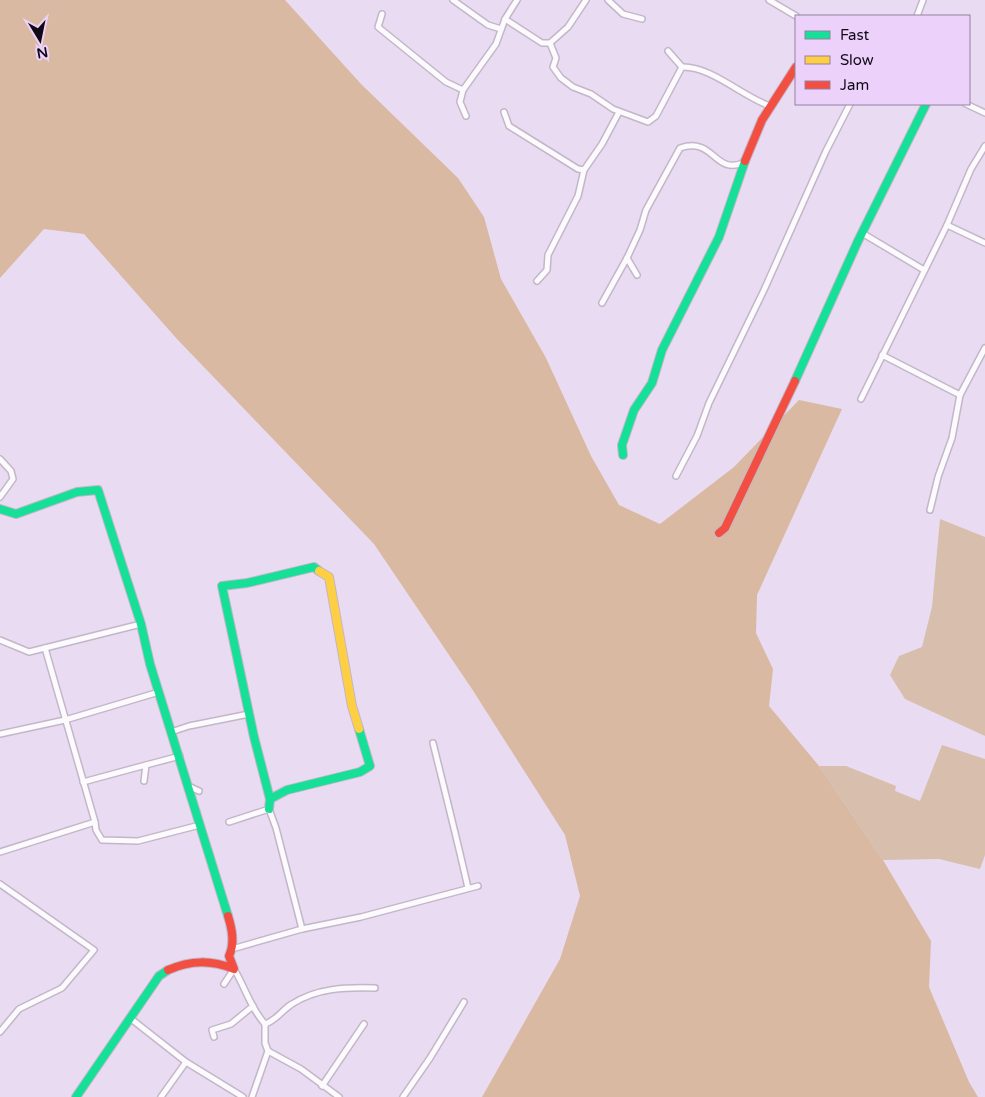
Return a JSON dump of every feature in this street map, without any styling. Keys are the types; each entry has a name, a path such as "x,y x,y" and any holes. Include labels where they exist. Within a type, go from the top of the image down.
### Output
{"street":[{"path":"453,0 488,25 502,29"},
{"path":"466,116 460,102 463,90 496,44 505,19 517,0"},
{"path":"505,19 542,43 550,43 568,27 586,0"},
{"path":"608,0 623,14 642,19"},
{"path":"769,0 795,15"},
{"path":"917,15 923,0"},
{"path":"382,14 378,27 446,82 463,90"},
{"path":"550,43 556,58 553,67 561,78 573,87 600,98 605,105 648,122 652,120 682,67"},
{"path":"668,51 682,67 698,69 755,100 770,106"},
{"path":"623,455 622,445 634,410 652,382 662,350 719,237 745,162 770,106 795,68"},
{"path":"676,476 697,436 709,403 764,290 826,151 849,105"},
{"path":"720,533 725,528 746,487 755,462 796,380 862,234 926,105"},
{"path":"968,105 985,113"},
{"path":"504,112 509,126 578,169 584,170"},
{"path":"537,280 548,270 548,255 578,196 584,170 602,144 619,112"},
{"path":"602,303 614,285 640,230 646,210 680,148 694,144 700,146 730,166 736,166 745,162"},
{"path":"862,398 947,225 971,169 985,146"},
{"path":"947,225 985,243"},
{"path":"862,234 924,270"},
{"path":"627,258 637,275"},
{"path":"930,510 938,477 952,438 960,394 985,348"},
{"path":"882,355 960,394"},
{"path":"0,460 11,471 13,479 0,497"},
{"path":"0,509 16,514 77,492 98,490 141,624 150,664 171,732 214,863 232,929 231,952 234,969 253,1006 265,1024 265,1043 268,1051 301,1070 339,1097"},
{"path":"270,799 287,790 360,772 370,766 352,706 329,577 314,567 247,583 222,586 249,714 270,799 269,809 276,828 302,929"},
{"path":"0,640 25,652 141,624"},
{"path":"44,648 96,830 102,840 138,842 196,826"},
{"path":"2,743 0,734 65,720 159,692"},
{"path":"171,732 189,726 249,714"},
{"path":"433,743 444,795 454,823 468,888"},
{"path":"83,782 180,756"},
{"path":"144,781 146,765"},
{"path":"188,786 199,791"},
{"path":"229,822 269,809"},
{"path":"0,852 23,843 95,822"},
{"path":"21,834 23,843"},
{"path":"0,884 94,950 62,988 19,1010 0,1032"},
{"path":"219,962 231,952 302,929 361,917 478,886"},
{"path":"76,1097 159,976 168,970 200,961 219,962 234,969"},
{"path":"224,984 234,969"},
{"path":"265,1024 273,1022 283,1010 306,995 341,988 375,988"},
{"path":"403,1097 430,1058 464,1002"},
{"path":"214,1037 212,1030 231,1024 253,1006"},
{"path":"130,1018 186,1062 244,1097"},
{"path":"322,1086 364,1024"},
{"path":"252,1097 268,1051"},
{"path":"161,1097 186,1062"}],"shaded area":[{"path":"0,0 285,0 361,84 458,178 484,217 501,279 546,358 591,456 619,505 660,524 734,467 799,400 842,409 757,595 756,633 773,669 769,706 819,766 883,860 931,941 929,987 969,1082 978,1097 482,1097 560,959 580,896 565,835 472,689 374,544 177,339 84,234 44,229 0,278"},
{"path":"940,519 985,537 985,736 905,699 890,675 899,656 922,647 932,607"},
{"path":"942,745 985,759 985,855 980,869 939,859 883,860 819,766 846,766 896,786 895,791 920,801"}],"traffic: fast":[{"path":"795,381 858,241 926,105"},
{"path":"623,455 622,445 634,410 652,383 662,350 719,237 745,161"},
{"path":"0,509 16,514 77,492 98,490 141,624 150,664 228,916"},
{"path":"269,809 270,799 254,737 222,586 247,583 314,567 319,571"},
{"path":"270,799 287,790 360,772 370,766 359,729"},
{"path":"76,1097 159,976 168,970"}],"traffic: slow":[{"path":"319,571 329,577 352,706 359,729"}],"traffic: jam":[{"path":"745,161 762,120 795,69"},
{"path":"719,533 725,528 795,381"},
{"path":"168,970 185,964 201,962 234,969 229,956 232,936 228,916"}]}
